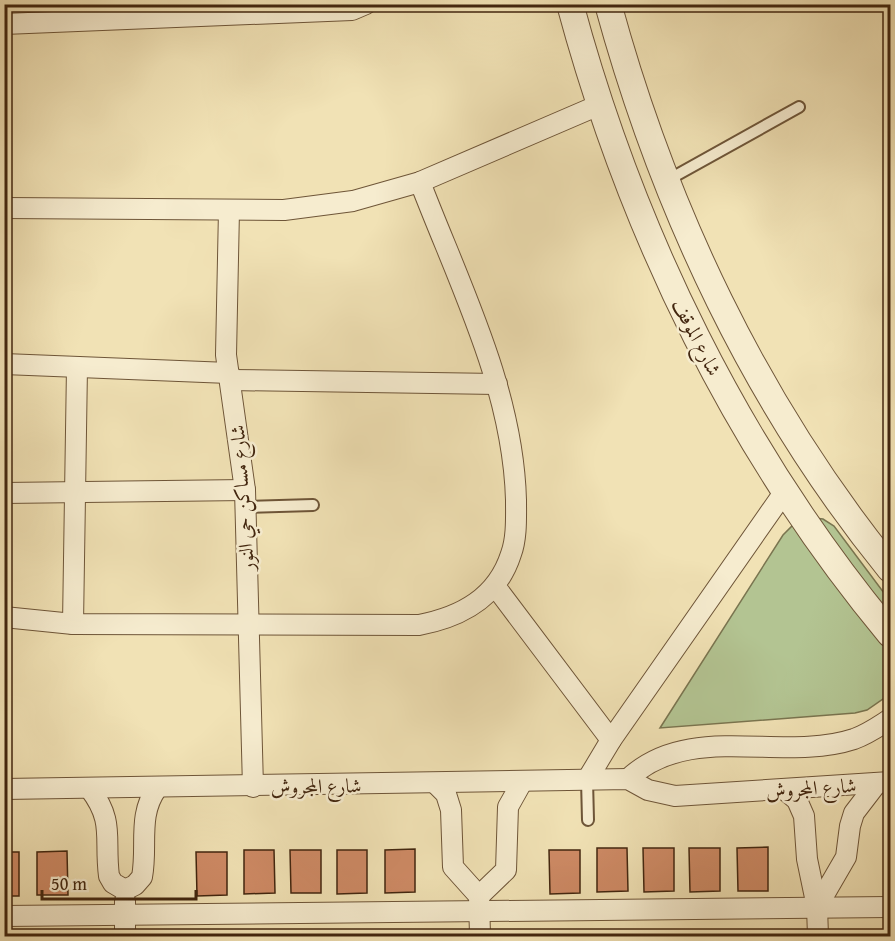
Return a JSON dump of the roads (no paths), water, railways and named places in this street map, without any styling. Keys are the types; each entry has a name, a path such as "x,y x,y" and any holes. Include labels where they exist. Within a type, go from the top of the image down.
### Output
{"street":[{"name":"شارع الموقف","path":"570,4 599,105 634,202 667,278 726,394 814,535 891,634"},
{"name":"شارع الموقف","path":"608,4 637,101 666,181 700,262 753,365 813,463 891,569"},
{"path":"4,24 111,13 356,6"},
{"path":"4,208 229,210 319,207 353,201 420,182 599,105"},
{"path":"4,617 73,624 419,625 448,620 465,611 495,586 512,554 516,518 515,473 509,428 498,384 420,182"},
{"name":"شارع مساكن حي النور","path":"229,210 226,355 246,498 253,787"},
{"path":"4,364 230,376 498,384"},
{"path":"73,624 77,367"},
{"path":"586,780 611,740 785,491"},
{"path":"4,493 75,492 246,498"},
{"path":"495,586 611,740"},
{"path":"628,779 648,763 673,752 839,743 869,733 891,718"},
{"name":"شارع المجروش","path":"4,789 253,787 628,779 648,790 675,796 884,783"},
{"path":"479,903 506,870 508,807 522,782"},
{"path":"817,907 846,857 854,813 884,783"},
{"path":"436,784 446,795 451,810 453,867 479,903 480,936"},
{"path":"125,890 135,885 142,877 144,814 148,801 157,788"},
{"path":"90,789 101,803 107,819 109,876 113,883 125,890"},
{"path":"784,789 802,808 807,859 817,907 818,936"},
{"path":"125,890 125,936"},
{"path":"4,916 479,903 891,907"}],"lane":[{"path":"666,181 799,107"},
{"path":"246,498 313,505"},
{"path":"586,780 588,820"}]}
